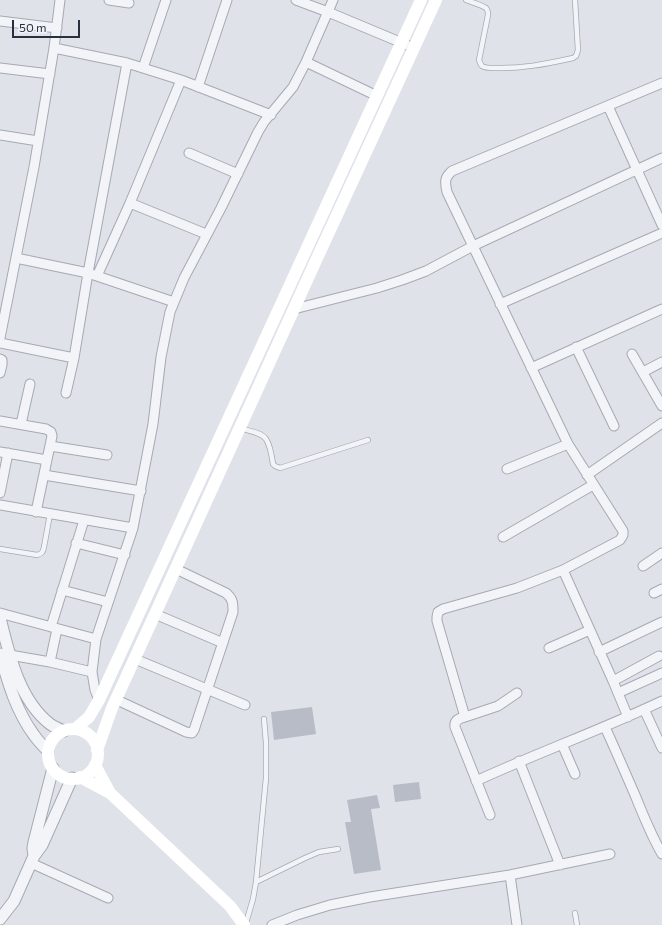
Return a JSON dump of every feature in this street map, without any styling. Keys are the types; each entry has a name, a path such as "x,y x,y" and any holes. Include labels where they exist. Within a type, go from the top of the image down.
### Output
{"main road":[{"path":"69,730 81,731 87,734 92,738 97,750 95,765 88,774 76,778 66,778 53,768 48,757 50,745 58,734 69,730 89,717 99,700 421,0"},
{"path":"97,750 112,708 117,700 287,324 436,0"},
{"path":"344,167 356,173"},
{"path":"274,318 287,324"},
{"path":"95,765 110,793 230,906 245,925"},
{"path":"76,778 110,793"}],"street":[{"path":"0,338 4,300 16,258 50,74 60,0"},
{"path":"109,0 129,3"},
{"path":"143,68 166,0"},
{"path":"198,87 227,0"},
{"path":"296,0 414,48"},
{"path":"99,700 95,690 92,672 96,639 133,528 153,424 160,357 174,302 184,278 258,132 264,122 293,87 306,62 333,0"},
{"path":"0,21 57,28"},
{"path":"54,48 127,63 181,80 271,115"},
{"path":"306,62 377,96"},
{"path":"66,392 92,275 127,63"},
{"path":"0,68 50,74"},
{"path":"92,275 130,203 181,80"},
{"path":"465,716 437,621 436,616 438,612 443,609 517,588 563,570 620,540 623,535 623,531 568,444 447,192 445,180 452,171 662,83"},
{"path":"608,106 662,225"},
{"path":"0,135 38,141"},
{"path":"189,153 238,174"},
{"path":"294,309 377,288 426,271 473,246 662,158"},
{"path":"130,203 206,234"},
{"path":"500,304 662,233"},
{"path":"16,258 92,275 174,302"},
{"path":"531,368 662,309"},
{"path":"0,343 74,358"},
{"path":"576,347 614,426"},
{"path":"632,354 662,406"},
{"path":"0,359 2,360 2,365 0,373"},
{"path":"643,372 662,362"},
{"path":"21,424 30,384"},
{"path":"0,421 46,429 50,430 51,432 52,436 36,512"},
{"path":"587,475 662,423"},
{"path":"507,469 568,444"},
{"path":"50,446 107,454"},
{"path":"0,493 4,453 47,460"},
{"path":"44,475 141,491"},
{"path":"503,537 593,485"},
{"path":"0,506 133,528"},
{"path":"50,662 54,628 62,590 84,520"},
{"path":"76,543 125,555"},
{"path":"643,566 662,553"},
{"path":"117,700 189,733 192,733 194,730 233,612 233,603 231,597 226,593 176,569"},
{"path":"563,570 628,717"},
{"path":"62,590 108,602"},
{"path":"0,613 96,639"},
{"path":"155,614 223,643"},
{"path":"0,618 8,680 15,702 34,735 48,751"},
{"path":"600,652 662,622"},
{"path":"549,648 590,630"},
{"path":"5,654 50,662 92,672"},
{"path":"5,654 30,702 39,714 51,725 69,730"},
{"path":"613,681 659,656"},
{"path":"135,659 245,705"},
{"path":"618,693 662,673"},
{"path":"490,815 455,727 455,723 458,719 465,716 498,706 517,693"},
{"path":"476,781 519,761 605,727 662,701"},
{"path":"644,709 662,748"},
{"path":"605,727 649,829 662,854"},
{"path":"562,744 575,774"},
{"path":"519,761 560,865"},
{"path":"32,859 34,842 53,768"},
{"path":"0,919 14,901 32,859 42,845 76,778"},
{"path":"272,925 330,905 370,897 510,876 610,854"},
{"path":"32,859 108,898"},
{"path":"510,876 517,925"}],"lane":[{"path":"466,0 486,8 487,11 488,15 479,60 482,66 486,68 519,68 535,66 573,58 576,56 578,50 575,0"},
{"path":"240,428 259,434 266,440 273,464 280,468 368,440"},
{"path":"0,549 37,554 43,552 50,514"},
{"path":"245,925 253,899 256,882 266,778 264,719"},
{"path":"256,882 319,852 338,849"},
{"path":"575,913 577,925"}],"building":[{"path":"312,707 316,734 274,740 271,712"},
{"path":"419,782 421,799 395,802 393,785"},
{"path":"377,795 380,808 371,809 381,870 354,874 345,822 351,822 347,800"}]}
